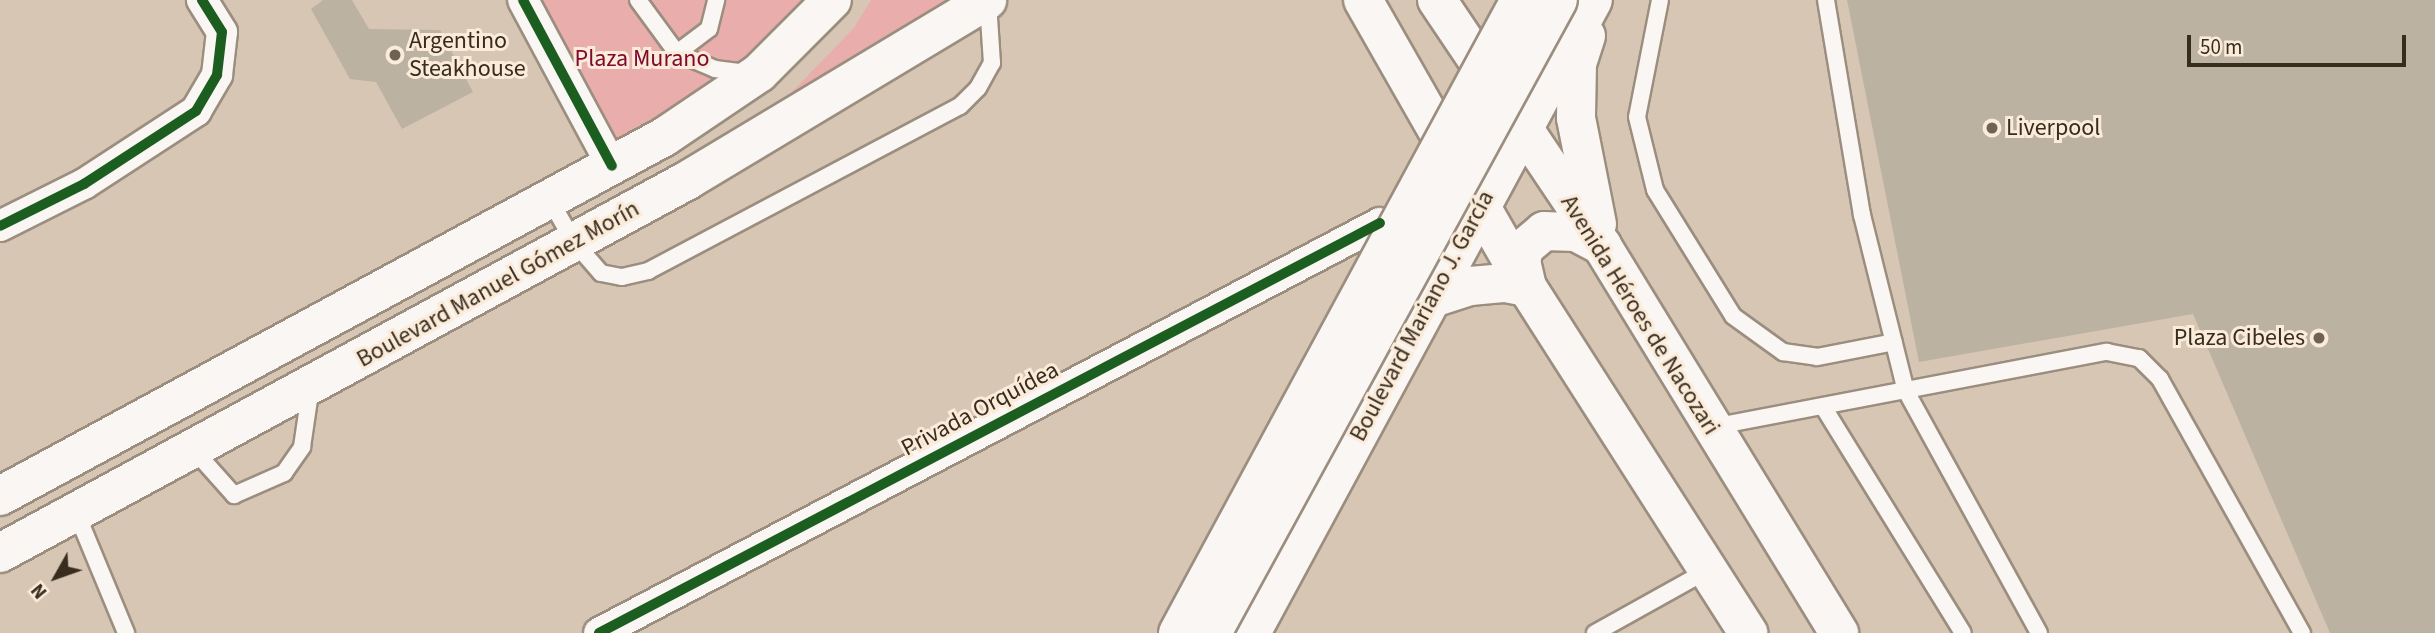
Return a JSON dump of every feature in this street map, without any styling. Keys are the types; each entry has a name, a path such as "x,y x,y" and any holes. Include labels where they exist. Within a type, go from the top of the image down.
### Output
{"main road":[{"name":"Boulevard Manuel Gómez Morín","path":"0,496 550,200 715,105 759,74 832,0"},
{"name":"Boulevard Manuel Gómez Morín","path":"0,553 688,180 987,0"},
{"path":"1363,0 1432,126 1527,287 1748,633"},
{"name":"Avenida Héroes de Nacozari","path":"1437,0 1602,246 1709,427 1839,633"},
{"path":"1159,633 1500,0"},
{"path":"1178,633 1520,0"},
{"path":"1212,633 1558,0"},
{"path":"1596,0 1577,64 1576,118 1602,246"},
{"name":"Boulevard Mariano J. García","path":"1251,633 1523,129 1596,0"},
{"path":"1527,287 1521,262 1524,248 1544,231 1576,232 1602,246"},
{"path":"1433,298 1471,286 1506,283 1527,287"},
{"path":"1211,537 1284,571"}],"street":[{"path":"0,226 84,184 196,111 217,75 222,32 202,0"},
{"path":"523,0 612,166"},
{"name":"Privada Orquídea","path":"599,633 1380,223"}],"lane":[{"path":"638,0 677,53 715,69 759,74"},
{"path":"677,53 709,29 716,0"},
{"path":"550,200 573,242 601,272 622,277 648,271 960,106 978,88 992,63 987,0"},
{"path":"1660,0 1637,117 1655,190 1733,316 1783,352 1817,357 1894,342"},
{"path":"1826,0 1862,215 1906,391 2039,633"},
{"path":"1709,427 1824,408 2107,352 2139,358 2161,379 2302,633"},
{"path":"193,449 234,495 284,473 303,447 312,386"},
{"path":"1824,408 1963,633"},
{"path":"76,512 126,633"},
{"path":"1595,633 1708,570"}],"green space":[{"name":"Plaza Murano","path":"541,0 806,0 716,88 616,139"},
{"path":"871,0 957,0 790,94 854,28"}],"building":[{"name":"Argentino Steakhouse","path":"323,0 352,0 369,29 440,30 473,92 402,129 376,82 350,79 311,9"},
{"name":"Plaza Cibeles","path":"1847,0 2435,0 2435,633 2330,633 2193,314 1919,362"}],"cycle path":[{"path":"0,226 84,184 196,111 217,75 222,32 202,0"},
{"path":"523,0 612,166"},
{"path":"599,633 1380,223"}],"place":[{"name":"Argentino Steakhouse","path":"395,55"},
{"name":"Liverpool","path":"1992,128"},
{"name":"Plaza Cibeles","path":"2319,338"}]}
